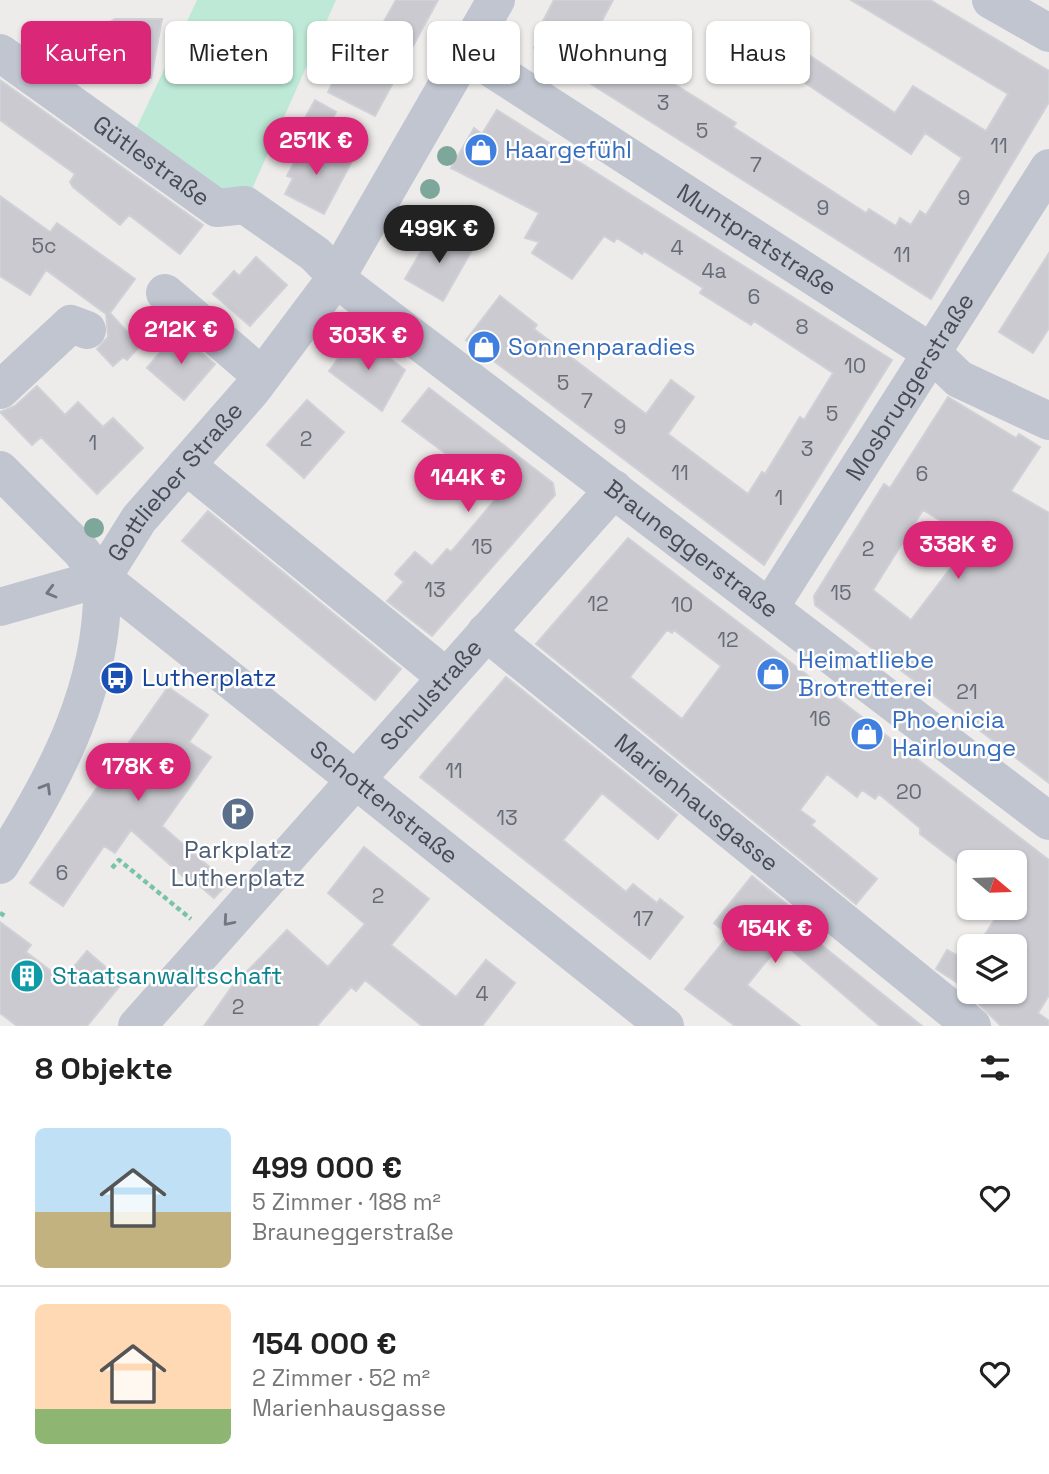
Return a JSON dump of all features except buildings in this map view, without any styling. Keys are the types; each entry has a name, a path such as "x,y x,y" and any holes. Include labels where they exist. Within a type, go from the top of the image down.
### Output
{"street":[{"name":"Gottlieber Straße","path":"484,21 496,0"},
{"path":"992,0 1049,33"},
{"name":"Gütlestraße","path":"0,53 217,208 245,205 315,254 335,278"},
{"name":"Gottlieber Straße","path":"102,578 139,519 262,376 335,278 447,84"},
{"name":"Muntpratstraße","path":"516,84 932,353 959,379 1049,421"},
{"name":"Mosbruggerstraße","path":"770,607 1049,168"},
{"name":"Brauneggerstraße","path":"335,278 1049,821"},
{"path":"165,293 262,376"},
{"path":"0,390 71,324 87,330"},
{"path":"186,465 446,677"},
{"name":"Schottenstraße","path":"0,470 80,550 102,578 665,1026"},
{"name":"Schulstraße","path":"137,1026 614,489"},
{"path":"0,607 102,578 103,616 94,667 80,714 53,776 0,864"},
{"name":"Marienhausgasse","path":"486,632 972,1026"}],"path":[{"path":"112,868 119,860 214,937"}],"green space":[{"path":"197,0 336,0 327,21 307,21 307,65 252,189 218,195 136,129 165,68 165,84 293,84 293,21 187,21"}],"place":[{"name":"Haargefühl","path":"481,150"},
{"name":"Sonnenparadies","path":"484,347"},
{"name":"Heimatliebe Brotretterei","path":"773,674"},
{"name":"Lutherplatz","path":"117,678"},
{"name":"Phoenicia Hairlounge","path":"867,734"},
{"name":"Parkplatz Lutherplatz","path":"238,814"},
{"name":"Staatsanwaltschaft","path":"27,976"}]}
